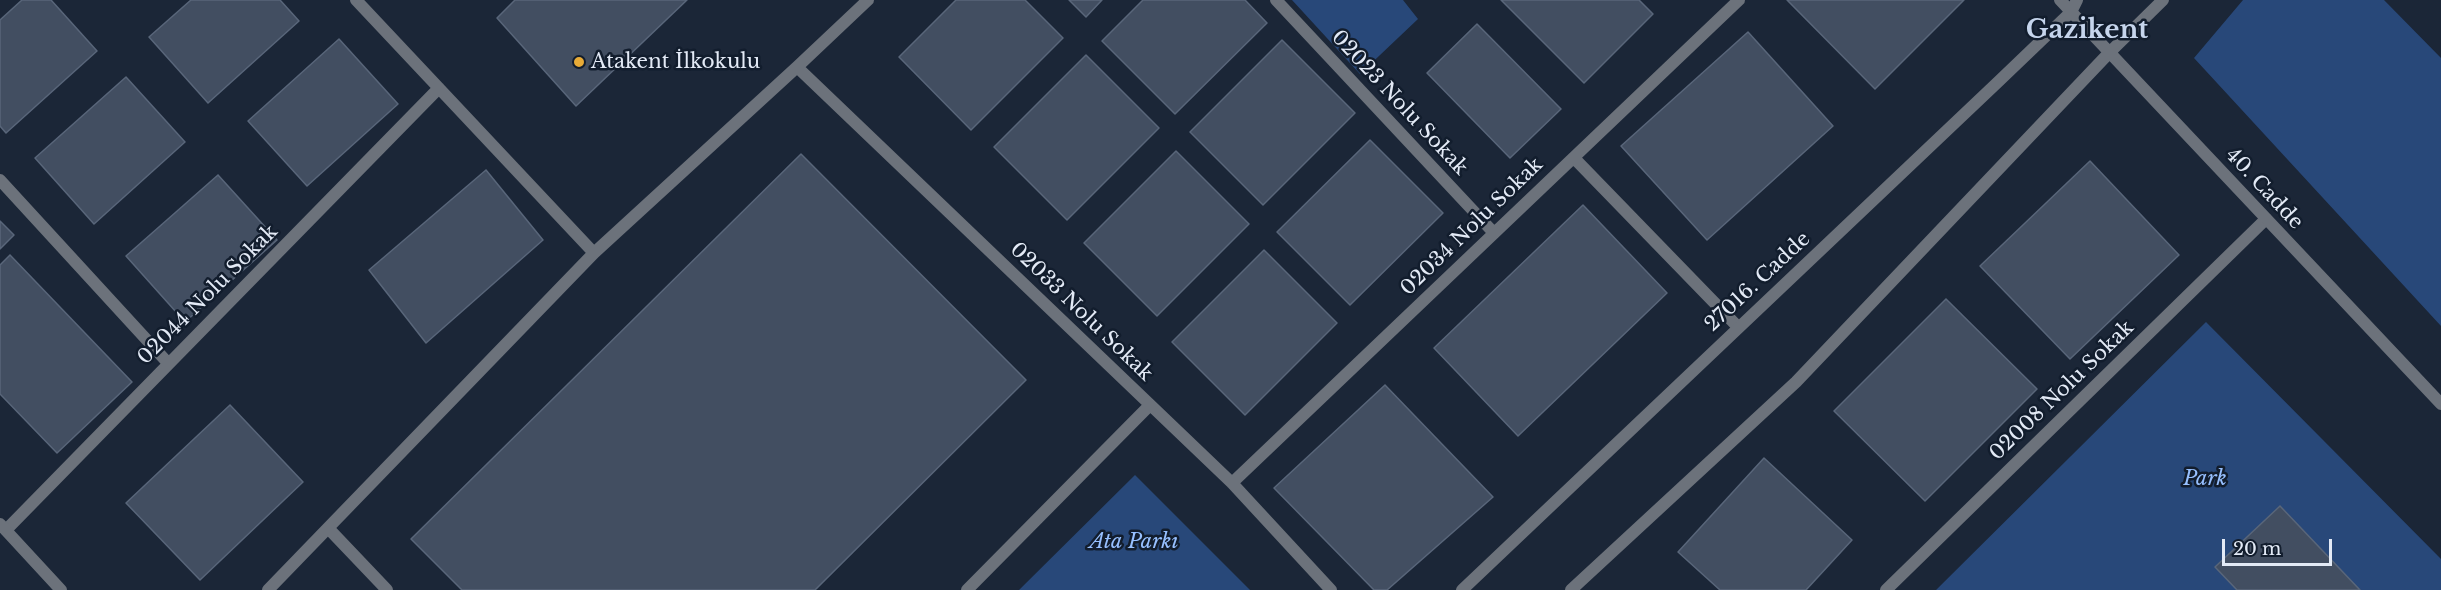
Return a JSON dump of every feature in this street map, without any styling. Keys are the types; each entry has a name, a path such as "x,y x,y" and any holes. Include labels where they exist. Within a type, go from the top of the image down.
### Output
{"street":[{"path":"356,0 594,253"},
{"path":"268,590 594,253 868,0"},
{"name":"02023 Nolu Sokak","path":"1276,0 1494,233"},
{"name":"02034 Nolu Sokak","path":"1232,483 1739,0"},
{"name":"40. Cadde","path":"2060,0 2441,404"},
{"name":"27016. Cadde","path":"1462,590 2071,12 2077,0"},
{"path":"1571,590 1796,382 2109,53 2163,0"},
{"name":"02033 Nolu Sokak","path":"797,67 1232,483 1331,590"},
{"name":"02044 Nolu Sokak","path":"3,527 439,88"},
{"path":"1574,158 1738,327"},
{"path":"0,180 168,363"},
{"name":"02008 Nolu Sokak","path":"1886,590 2266,219"},
{"path":"967,590 1150,405"},
{"path":"3,527 61,590"},
{"path":"328,528 387,590"}],"green space":[{"path":"1292,0 1403,0 1418,19 1360,74"},
{"path":"2243,0 2384,0 2441,58 2441,326 2194,58"},
{"name":"Park","path":"2206,322 2441,559 2441,590 1936,590"},
{"name":"Ata Parkı","path":"1135,475 1250,590 1019,590"}],"building":[{"path":"22,0 51,0 97,51 6,133 0,126 0,20"},
{"path":"191,0 280,0 299,21 208,103 149,37"},
{"name":"Atakent İlkokulu","path":"515,0 687,0 576,106 497,18"},
{"path":"956,0 1025,0 1063,38 971,130 899,57"},
{"path":"1069,0 1102,0 1086,17"},
{"path":"1143,0 1245,0 1267,23 1175,114 1102,41"},
{"path":"1501,0 1639,0 1653,14 1584,83"},
{"path":"1787,0 1964,0 1875,89"},
{"path":"1477,24 1561,109 1510,158 1427,73"},
{"path":"1748,32 1833,126 1707,240 1621,146"},
{"path":"339,39 398,104 307,186 248,121"},
{"path":"1282,40 1355,113 1263,205 1190,132"},
{"path":"1086,55 1159,128 1067,220 994,147"},
{"path":"126,77 185,142 94,224 35,158"},
{"path":"1370,140 1443,213 1350,305 1277,232"},
{"path":"1176,151 1249,224 1157,316 1084,243"},
{"path":"801,154 1026,380 815,590 462,590 411,539"},
{"path":"2090,161 2179,255 2070,359 1980,266"},
{"path":"486,170 543,240 426,343 369,270"},
{"path":"218,175 277,240 185,322 126,256"},
{"path":"1583,205 1667,293 1518,436 1434,348"},
{"path":"0,221 14,235 0,249"},
{"path":"1264,250 1337,323 1245,415 1172,342"},
{"path":"10,255 132,382 57,453 0,394 0,265"},
{"path":"1946,299 2037,389 1925,501 1834,411"},
{"path":"1385,385 1493,497 1387,590 1374,590 1274,488"},
{"path":"230,405 303,482 200,580 126,503"},
{"path":"1764,458 1852,540 1806,590 1720,590 1678,552"},
{"path":"2280,506 2360,590 2237,590 2215,567"}],"place":[{"name":"Atakent İlkokulu","path":"579,62"}],"district":[{"name":"Gazikent","path":"2087,31"}]}
